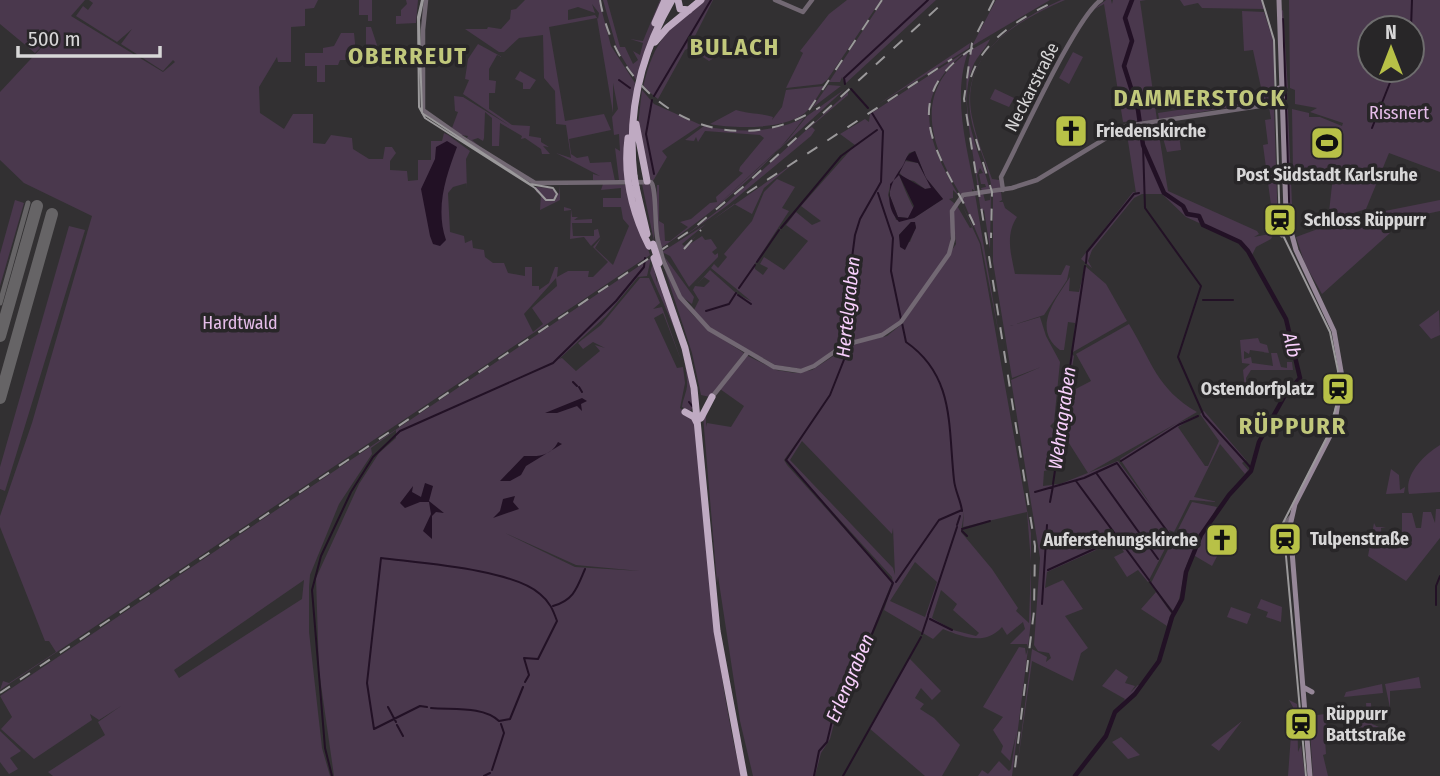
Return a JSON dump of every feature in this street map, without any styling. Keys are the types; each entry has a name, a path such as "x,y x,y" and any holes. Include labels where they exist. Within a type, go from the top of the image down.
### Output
{"highway":[{"path":"634,185 634,124 643,64 665,0"},
{"path":"643,64 675,0"},
{"path":"675,0 685,11 700,0"},
{"path":"675,0 644,72 627,146 634,185 689,350 698,393 717,631 746,776"},
{"path":"655,42 671,24 700,0"},
{"path":"634,124 650,182"},
{"path":"660,262 685,348 696,402 693,410 685,412 700,422"},
{"path":"698,393 704,398 712,397"},
{"path":"700,422 712,397"}],"main road":[{"path":"1278,0 1286,234 1326,314 1340,354 1340,405 1328,445 1296,502 1287,526 1310,776"},
{"path":"1278,0 1286,234"},
{"path":"1287,526 1296,502"},
{"path":"1301,669 1305,718"},
{"path":"1303,687 1312,692"}],"street":[{"path":"426,0 423,41 424,112 533,182 634,185 650,182 653,244"},
{"path":"775,0 803,12 813,0"},
{"name":"Neckarstraße","path":"1003,190 1001,177 1089,9 1101,0"},
{"path":"660,262 680,297 697,318 717,336 778,369 797,371 810,368 849,343 882,335 902,321 950,251 952,212 958,200 967,194 1003,190 1044,177 1123,129 1280,103"},
{"path":"712,397 747,352"}],"green space":[{"name":"Hardtwald","path":"0,0 85,0 71,16 163,72 175,62 173,60 163,71 121,44 132,29 117,42 76,16 83,6 88,10 93,3 89,0 318,0 314,8 305,9 305,26 291,27 291,62 278,62 277,57 259,87 260,113 284,129 293,114 313,114 313,143 325,144 331,135 352,138 353,149 369,159 383,159 385,147 392,147 396,153 390,161 390,170 407,171 408,181 418,180 418,160 431,160 431,141 442,141 444,133 463,142 448,135 470,151 466,159 467,183 453,187 448,193 450,232 464,236 465,243 472,240 473,248 484,250 485,257 493,263 504,263 508,273 525,276 525,267 532,267 532,286 539,286 539,290 549,283 555,267 558,267 557,277 568,271 589,271 588,277 593,277 608,262 593,247 601,238 595,248 613,265 629,226 623,219 621,207 603,207 603,198 621,198 621,188 601,190 603,184 626,185 650,255 0,690 3,681 9,683 56,652 49,641 45,641 0,527 0,516 32,423 92,216 24,183 0,160 0,92 55,33 35,53 0,24","holes":["556,278 557,286 532,308 543,324 533,332 524,314"]},
{"path":"359,0 372,0 372,21 368,21 368,15 359,15"},
{"path":"406,0 418,0 416,23 396,24 396,16 401,16 401,10 407,4"},
{"path":"525,0 599,0 611,46 635,83 625,180 619,180 615,148 620,151 619,134 614,135 612,117 618,109 613,83 613,113 597,18 549,27 565,121 604,114 611,130 569,139 571,154 577,158 588,156 590,163 611,162 615,181 593,180 593,174 600,176 556,153 571,158 566,125 556,124 555,91 544,78 543,35 519,38 504,52 499,52 465,29 501,29 510,19 511,10","holes":["592,4 599,13 598,19 595,15 568,20 568,10 578,7 595,13"]},
{"path":"603,0 607,0 620,47 625,47 633,64 638,60 633,51 640,55 643,43 630,39 643,41 660,0 664,0 636,80 617,49"},
{"path":"702,0 713,0 692,42 714,58 709,61 689,48 685,50 658,99 643,87 652,57 671,29"},
{"path":"847,0 881,0 827,80 822,84 786,88 803,53 800,51 829,14"},
{"path":"883,0 936,0 845,84 842,77 840,82 829,82"},
{"path":"996,0 1050,0 972,46"},
{"path":"1065,0 1028,18 996,42 1023,20"},
{"path":"1106,0 1111,0 1112,4 1113,0 1146,0 1140,1 1157,120 1123,122 1104,4 1093,10"},
{"path":"1180,0 1262,0 1267,12 1270,24 1274,49 1273,100 1159,119 1158,113 1263,97 1253,50 1244,51 1242,11 1264,12 1271,34 1265,9 1202,8 1198,3 1184,6"},
{"name":"Rissnert","path":"1289,0 1440,0 1440,172 1389,153 1366,209 1328,221 1333,176 1293,172 1292,109 1309,113 1309,117 1320,117 1342,126 1343,123 1310,112 1317,108 1295,104 1295,90 1290,88"},
{"path":"1283,10 1288,90 1285,100 1281,11"},
{"path":"366,27 371,27 378,48 371,60 366,59"},
{"path":"341,33 354,33 356,53 364,55 364,60 340,60 338,65 325,65 325,82 317,82 317,66 305,66 305,53 323,53 323,48 334,46"},
{"path":"990,39 973,66 968,82 971,129 990,190 982,191 981,188 986,187 981,184 979,174 983,173 980,168 977,175 978,191 968,121 966,86 971,50"},
{"path":"970,43 969,48 877,105"},
{"path":"478,44 502,57 497,55 489,69 489,80 496,81 495,93 489,93 489,109 512,125 530,126 529,136 541,138 541,142 549,147 543,146 550,154 542,154 541,149 525,138 521,139 522,136 500,123 499,146 492,146 492,118 485,112 483,141 478,138 472,140 483,149 467,138 468,136 460,135 452,128 458,112 455,111 454,96 463,97 510,126 463,94 469,80 465,79 468,59"},
{"path":"968,50 949,67 937,84 929,120 939,156 959,196 953,190 953,198 949,199 954,203 949,252 902,319 884,333 838,346 815,364 802,369 775,365 710,328 694,310 699,300 693,290 695,286 704,287 710,281 704,277 698,283 710,270 737,294 751,301 711,268 714,264 718,268 727,257 724,254 752,221 764,192 777,179 795,187 782,208 789,211 754,265 763,275 768,268 760,264 764,257 784,270 808,241 786,225 796,212 812,225 821,221 801,206 855,145 840,134 865,119 869,122 870,114","holes":["915,151 925,175 918,163 905,161 909,153","898,171 905,179 914,181 925,189 932,188 927,180 943,199 914,218 896,220 888,195 890,186 890,196 898,217 908,218 914,209","911,222 916,226 910,242 900,241 899,235"]},
{"path":"968,52 963,69 961,104 975,191 972,189 972,192 961,195 941,158 932,120 933,102 939,85 950,68"},
{"path":"1073,52 1083,57 1069,84 1059,78"},
{"path":"520,71 536,80 530,89 523,89 523,83 515,79"},
{"path":"974,76 970,95 972,117 992,179 999,180 1001,187 992,190 972,123 969,100 972,80"},
{"path":"828,85 841,86 812,108"},
{"path":"824,86 808,110 789,121 776,125 747,127 710,124 736,110 773,117 772,120 782,107 786,90"},
{"path":"845,89 707,215 787,141 807,116"},
{"path":"995,89 1014,98 1009,107 990,99"},
{"path":"642,90 654,104 701,125 662,151 667,157 653,181 647,176 638,125"},
{"path":"848,92 848,95 807,130 812,127 815,130 811,136 728,205 678,241 721,208"},
{"path":"1269,107 1274,107 1278,224 1271,205 1263,145 1268,144 1265,120 1271,119"},
{"path":"1285,107 1288,110 1292,204 1288,204"},
{"path":"804,118 790,137 738,189 661,248 656,226 657,185 659,221 664,224 665,241 670,241 688,227 680,222 691,219 710,203 717,202 716,197 743,173 739,171 740,167 764,138 760,135 705,131 698,142 696,137 694,141 685,140 704,126 730,130 768,129"},
{"path":"1157,122 1168,191 1257,231 1259,234 1254,237 1274,233 1271,239 1256,247 1252,255 1241,242 1186,217 1162,194 1142,194 1134,198 1092,250 1088,261 1092,268 1081,259 1133,192 1136,193 1126,128"},
{"path":"1172,130 1173,136 1179,135 1181,150 1167,152 1161,131"},
{"path":"794,163 764,188 752,214 735,204"},
{"path":"649,183 653,193 654,241 642,184 634,185 644,233 631,185"},
{"path":"560,185 560,200 540,210 541,194 536,192 536,187 551,188 559,194"},
{"path":"991,192 990,249 984,210 981,212 978,193 983,193 985,201 990,200"},
{"path":"993,192 1001,192 1002,200 999,202 1003,202 1005,208 1017,217 1010,238 1015,274 1061,275 1066,265 1070,266 1067,280 1044,315 1010,326 1040,317 1046,336 1060,362 1054,422 1050,426 1053,429 1048,470 1044,471 1043,486 1059,484 1060,487 1060,484 1088,473 1060,429 1071,353 1074,356 1068,393 1091,381 1076,354 1129,324 1164,384 1197,412 1178,423 1199,415 1178,427 1205,466 1208,466 1219,441 1200,414 1204,411 1246,460 1242,463 1248,470 1245,474 1220,444 1194,497 1218,502 1190,500 1174,532 1169,530 1171,537 1148,582 1138,570 1127,577 1114,557 1124,552 1116,541 1047,572 1045,588 1063,580 1083,609 1065,616 1088,648 1081,653 1073,681 1032,661 1016,776 1032,649 1047,657 1046,662 1051,658 1049,653 1038,651 1034,645 1040,558 1011,380 1041,367 1012,378 993,262","holes":["1177,423 1120,459 1153,508 1118,461 1089,473"]},
{"path":"975,194 999,335 981,243 962,198"},
{"path":"15,200 24,203 0,286 0,254"},
{"path":"1440,200 1440,211 1388,222 1375,213"},
{"path":"956,204 980,244 1031,533 1031,562 1031,621 1028,647 1027,644 1010,644 1025,629 1023,622 1007,635 1002,627 981,638 966,637 943,629 933,639 884,610 893,583 892,577 788,463 787,460 805,431 784,460 892,582 871,634 846,678 830,739 821,753 815,776 753,776 740,721 718,576 717,583 703,416 706,415 706,427 707,423 731,427 744,406 720,389 746,355 776,370 795,373 812,370 852,344 887,336 903,323 956,244 953,212","holes":["802,441 892,534 893,528 895,575 893,568 790,460","964,512 963,527 1027,512 1031,562 1029,623 1016,611 1018,608 992,569 961,532","915,562 937,582 925,617 890,601","941,590 957,604 953,610 979,633 976,636 953,630 932,618"]},
{"path":"564,207 571,209 572,217 578,217 574,220 592,219 592,223 572,223 573,236 594,236 594,230 598,229 600,237 591,246 584,237 570,239 571,210 564,211"},
{"path":"1364,216 1378,221 1390,233 1322,294 1305,264 1296,237 1326,226 1329,229 1346,224 1328,227"},
{"path":"706,224 682,244 684,246 696,236 684,248 702,236 705,240 711,239 717,248 712,252 715,255 718,253 718,257 689,287 670,256 662,252"},
{"path":"69,226 85,230 5,491 0,489 0,467"},
{"path":"664,256 694,297 692,304 681,296"},
{"path":"651,258 647,276 638,277 606,316 559,359 562,358 576,371 600,351 595,345 605,348 593,342 583,349 578,343 601,325 640,278 649,278 660,303 653,309 662,307 682,363 663,313 654,318 677,368 683,367 685,383 680,408 695,420 717,643 741,776 334,776 319,671 316,578 359,484 379,453 396,438 396,430 371,448 372,454 339,504 310,575 309,632 322,748 330,776 53,776 48,772 105,735 98,722 121,706 99,720 90,714 92,720 34,759 1,729 12,717 0,696","holes":["505,533 576,565 640,571 575,567","304,580 302,599 179,678 174,670"]},
{"path":"662,261 685,306 715,334 744,353 710,397 701,395 692,353"},
{"path":"653,263 657,283 657,278 684,358 693,408 690,411 682,407 687,384 685,367 673,326 650,273"},
{"path":"1085,266 1106,284 1127,321 1073,352 1075,323 1068,322 1064,350 1060,350 1047,332 1049,313 1070,277 1069,291 1079,292"},
{"path":"1439,310 1440,335 1431,339 1419,325"},
{"path":"1258,338 1260,343 1267,345 1269,353 1250,350 1249,354 1244,351 1244,359 1251,357 1252,363 1273,366 1271,353 1277,353 1281,367 1287,368 1287,362 1292,362 1293,370 1251,370 1246,378 1246,399 1243,370 1250,364 1242,363 1240,340"},
{"path":"1440,445 1440,492 1409,494 1412,473 1427,455"},
{"path":"1391,469 1399,475 1400,490 1405,487 1404,493 1386,494"},
{"path":"1192,502 1217,507 1207,526 1219,533 1215,541 1223,545 1212,566 1195,556 1189,559 1174,612 1151,583"},
{"path":"1436,509 1440,509 1440,538 1406,581 1368,556 1374,523 1376,527 1386,527 1381,528 1382,548 1402,546 1402,513 1412,513 1416,528 1421,528 1423,512 1431,512 1435,523"},
{"path":"1156,592 1171,613 1167,626 1141,609"},
{"path":"1261,599 1282,607 1281,622 1266,617 1268,612 1257,608"},
{"path":"1231,607 1251,614 1247,624 1227,617"},
{"path":"1019,647 1025,648 1026,655 1028,649 1012,776 978,776 982,770 988,774 999,761 1009,771 1011,769 1016,734 1010,761 1001,752 1003,746 993,730 1003,717 983,707"},
{"path":"909,658 941,691 932,700 921,688 915,698 924,704 920,709 934,718 960,745 942,776 925,776 869,728"},
{"path":"1116,669 1128,677 1125,683 1135,686 1130,693 1138,685 1141,686 1117,710 1125,699 1102,686"},
{"path":"1419,677 1421,688 1390,691 1390,708 1385,684"},
{"path":"1382,684 1383,693 1344,697 1346,692"},
{"path":"1289,700 1297,704 1298,752 1301,745 1305,776 1288,776 1293,707"},
{"path":"1366,703 1371,703 1372,724 1379,727 1361,728 1358,725 1358,719 1367,718"},
{"path":"1325,714 1328,739 1325,739 1326,754 1323,755 1328,776 1313,776 1309,716"},
{"path":"1242,721 1219,751 1211,745"},
{"path":"0,731 21,751 10,758 18,769 9,774 0,762"},
{"path":"1121,737 1140,755 1128,759 1112,742"}],"shaded area":[{"path":"447,141 457,147 443,192 442,216 446,240 440,246 433,244 430,236 421,189 435,159 436,147"},
{"path":"915,151 926,178 943,199 914,218 899,222 891,208 890,194 898,217 908,218 914,206 899,175 894,180 907,158","holes":["906,160 918,163 931,188 925,189 899,174"]},
{"path":"911,222 915,222 916,228 905,250 900,247 899,235"},
{"path":"582,398 587,401 581,404 582,411 577,406 557,413 545,413"},
{"path":"546,454 526,466 521,475 510,481 500,481 524,456"},
{"path":"425,483 433,486 429,501 444,513 436,512 432,516 432,539 423,531 431,514 429,502 420,502 405,508 400,503 413,486 412,492 421,497"},
{"path":"515,496 513,502 519,509 493,518 500,511 503,499"}],"waterway":[{"path":"654,96 711,0"},
{"path":"845,84 844,78 928,0"},
{"name":"Alb","path":"1075,776 1106,736 1115,712 1135,694 1159,661 1172,617 1182,599 1186,572 1201,535 1229,495 1251,471 1259,442 1284,397 1300,378 1286,319 1248,251 1240,242 1203,225 1199,216 1187,214 1183,206 1164,193 1143,145 1138,110 1124,66 1132,41 1125,18 1132,0"},
{"path":"1412,0 1412,14"},
{"path":"1283,19 1286,99"},
{"path":"619,80 630,88"},
{"path":"1372,128 1389,84"},
{"path":"851,89 868,108"},
{"path":"652,100 646,134 654,174"},
{"path":"1286,107 1289,202"},
{"name":"Hertelgraben","path":"814,776 819,751 827,742 836,704 872,634 893,583 786,460 830,395 849,347 847,296 855,235 860,219 881,182 883,131 872,113"},
{"path":"781,228 841,156 877,130"},
{"path":"1143,145 1145,208 1201,286 1178,357 1204,416 1252,469"},
{"path":"878,193 893,238 891,271 901,319"},
{"name":"Wehragraben","path":"1086,263 1087,252 1134,194 1139,193"},
{"path":"757,262 779,230"},
{"path":"332,776 325,748 312,590 321,556 351,492 373,457 400,431 553,363 616,301 644,267 645,258"},
{"path":"739,288 755,265"},
{"path":"1072,352 1085,266"},
{"name":"Alb","path":"1271,292 1276,300"},
{"path":"706,311 729,304 736,293"},
{"path":"738,295 751,304"},
{"path":"1203,300 1233,300"},
{"path":"902,323 906,342 922,355 941,386 949,422 955,484 962,511"},
{"name":"Wehragraben","path":"1053,484 1072,353"},
{"path":"573,382 577,386"},
{"path":"579,387 582,392"},
{"path":"689,402 692,406"},
{"path":"1121,461 1178,425 1198,416"},
{"path":"1035,492 1084,478 1117,463 1170,535"},
{"path":"1097,474 1158,559"},
{"path":"1076,481 1149,580"},
{"path":"1050,502 1053,486"},
{"path":"896,582 939,520 962,510"},
{"path":"957,525 960,516"},
{"path":"962,529 990,521"},
{"path":"1042,604 1047,525"},
{"path":"928,615 957,527"},
{"path":"962,531 967,536"},
{"path":"1048,570 1116,539"},
{"path":"427,707 420,706 374,729 367,683 381,558 487,573 527,585 540,594 551,606 557,621 538,659 524,658 529,675 525,682"},
{"path":"553,606 570,597 585,569"},
{"path":"1436,605 1436,586 1440,576"},
{"path":"1150,582 1172,612"},
{"path":"922,634 928,616"},
{"path":"930,619 952,630"},
{"path":"843,776 921,637"},
{"path":"431,708 476,711 499,721 510,719 523,687"},
{"path":"388,707 396,722"},
{"path":"492,770 504,733 501,724"},
{"path":"397,725 403,736"},
{"path":"484,776 490,773"}],"taxiway":[{"path":"0,303 28,203"}],"runway":[{"path":"0,336 37,206"},
{"path":"0,398 52,214"}],"tram line":[{"path":"422,0 418,17 419,107 425,118 535,188 546,200 554,200 557,194 553,188 530,184 422,113 419,20 423,0"},
{"path":"1262,0 1274,40 1280,229 1330,332 1338,371 1336,407 1327,437 1283,523 1306,776"}],"railway":[{"path":"600,0 611,37 629,70 652,96 681,116 713,128 748,131 784,124 820,107"},
{"path":"809,110 882,0"},
{"path":"0,693 694,228 744,186 946,0"},
{"path":"994,0 972,43 964,99 1035,546 1034,611 1014,776"},
{"path":"971,77 985,51 1006,30 1058,0"},
{"path":"973,48 947,70 933,92 929,115 933,138 942,162 978,234"},
{"path":"747,193 952,59"},
{"path":"976,139 992,192 991,238"},
{"path":"684,249 701,230"}],"place":[{"name":"Friedenskirche","path":"1071,131"},
{"name":"Post Südstadt Karlsruhe","path":"1327,143"},
{"name":"Schloss Rüppurr","path":"1280,220"},
{"name":"Ostendorfplatz","path":"1338,389"},
{"name":"Tulpenstraße","path":"1285,539"},
{"name":"Auferstehungskirche","path":"1222,540"},
{"name":"Rüppurr Battstraße","path":"1301,724"}],"district":[{"name":"BULACH","path":"735,47"},
{"name":"OBERREUT","path":"408,56"},
{"name":"DAMMERSTOCK","path":"1200,98"},
{"name":"RÜPPURR","path":"1293,426"}],"water label":[{"name":"Erlengraben","path":"850,678"}]}
